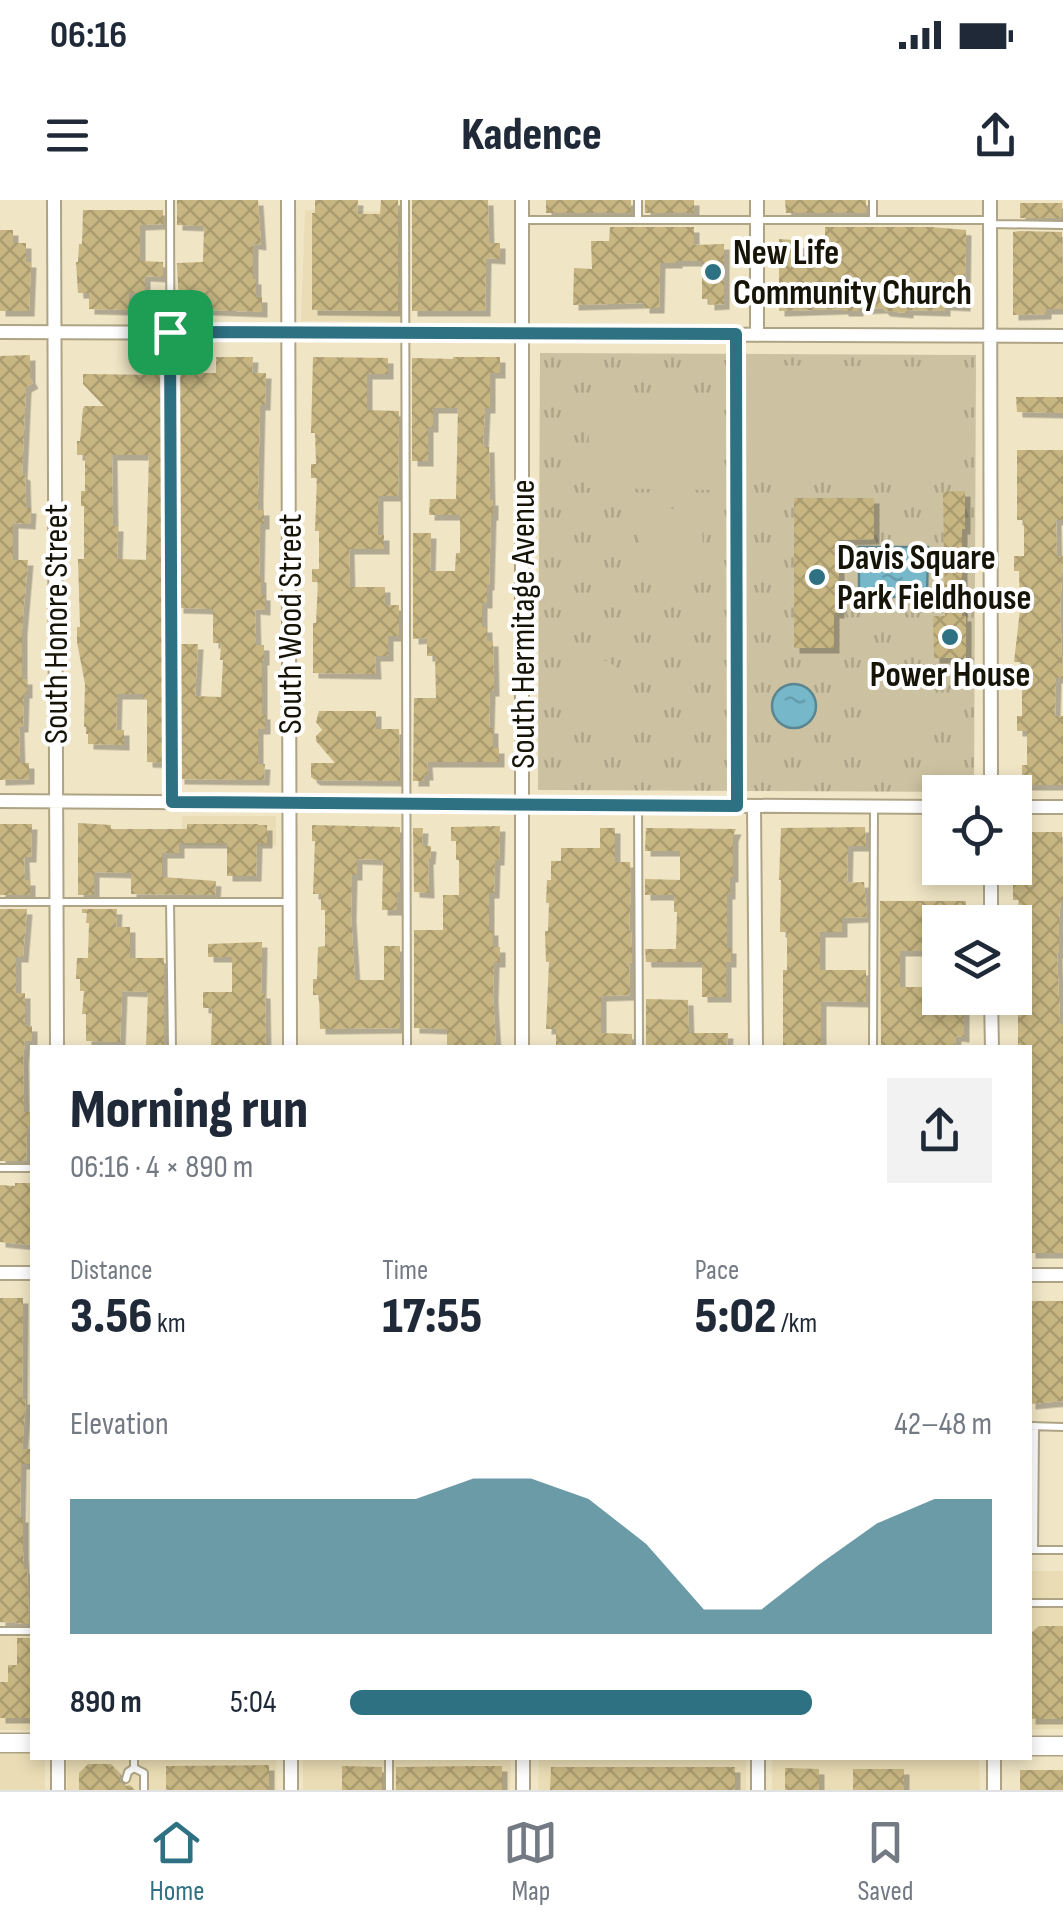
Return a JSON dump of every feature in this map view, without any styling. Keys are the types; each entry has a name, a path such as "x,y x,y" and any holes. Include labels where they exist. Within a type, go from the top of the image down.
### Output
{"main road":[{"path":"0,1742 30,1743"},
{"path":"1032,1746 1063,1746"}],"street":[{"name":"South Honore Street","path":"54,200 56,1045"},
{"name":"South Wood Street","path":"288,200 290,1045"},
{"name":"South Hermitage Avenue","path":"522,200 522,1045"},
{"path":"757,200 758,334"},
{"path":"990,200 991,775"},
{"path":"0,332 1063,336"},
{"path":"0,801 922,807"},
{"path":"754,806 756,1045"},
{"path":"1032,807 1063,808"},
{"path":"992,1015 992,1045"},
{"path":"0,1273 30,1273"},
{"path":"1032,1275 1063,1275"},
{"path":"58,1760 58,1790"},
{"path":"291,1760 291,1790"},
{"path":"523,1760 523,1790"},
{"path":"758,1760 758,1790"},
{"path":"994,1760 994,1790"}],"lane":[{"path":"170,200 172,802"},
{"path":"406,200 407,1045"},
{"path":"638,200 638,220"},
{"path":"873,200 873,220"},
{"path":"522,220 873,220 1063,225"},
{"path":"736,334 737,806"},
{"path":"638,805 639,1045"},
{"path":"873,1045 874,806"},
{"path":"0,902 290,902"},
{"path":"170,902 172,1045"},
{"path":"0,1168 30,1168"},
{"path":"1063,1427 1032,1426 1032,1550 1063,1550"},
{"path":"1032,1603 1063,1603"},
{"path":"0,1631 30,1631"},
{"path":"134,1760 134,1768"},
{"path":"389,1760 389,1790"},
{"path":"126,1779 134,1768"},
{"path":"134,1768 144,1773 144,1790"}],"shaded area":[{"path":"305,210 405,212 406,322 301,321"},
{"path":"182,816 276,816 276,846 182,845"},
{"path":"1032,1571 1063,1571 1063,1729 1032,1729"},
{"path":"0,1631 30,1631 30,1730 0,1730"},
{"path":"0,1750 30,1750 30,1760 45,1760 45,1790 0,1790"},
{"path":"67,1760 276,1760 277,1790 67,1790"},
{"path":"303,1760 511,1760 510,1790 303,1790"},
{"path":"539,1760 746,1760 746,1790 538,1790"},
{"path":"772,1760 979,1760 980,1790 772,1790"}],"green space":[{"path":"540,353 976,355 974,775 922,775 922,792 538,790"},
{"path":"743,365 959,367 961,481 742,481"},
{"path":"590,405 720,406 717,490 587,488"},
{"path":"647,509 702,509 703,569 674,573 653,562 641,543"},
{"path":"606,661 622,672 630,687 632,704 627,723 573,724 573,669 589,662"},
{"path":"928,664 927,757 872,756 874,665"}],"water":[{"path":"859,547 928,547 927,597 859,597"},
{"path":"794,684 810,690 816,706 810,722 794,728 778,722 772,706 778,690"}],"building":[{"path":"177,200 258,200 261,245 253,244 253,279 256,297 262,297 262,312 179,309 177,263 203,262 204,226 177,225"},
{"path":"315,200 358,200 357,214 380,214 381,200 398,200 398,311 312,310"},
{"path":"412,200 488,200 489,243 500,243 500,259 486,258 485,311 412,311"},
{"path":"546,200 631,200 631,213 546,213"},
{"path":"645,200 694,200 694,213 645,213"},
{"path":"785,200 866,200 866,213 786,213"},
{"path":"1020,203 1062,203 1062,218 1020,218"},
{"path":"83,210 163,210 163,224 140,225 140,261 163,262 163,277 145,276 145,293 129,293 129,310 89,309 89,293 78,293 76,262 82,244"},
{"path":"610,227 694,227 694,245 724,244 724,304 709,305 709,299 702,299 702,261 677,261 660,263 659,308 644,308 644,303 573,305 574,268 592,269 591,241 609,241"},
{"path":"825,227 966,230 965,306 945,305 945,311 908,313 882,308 779,311 779,239 794,240 794,248 825,247"},
{"path":"0,230 13,230 13,243 26,243 26,262 31,262 29,311 0,311"},
{"path":"1013,232 1062,232 1063,309 1013,315"},
{"path":"30,355 33,383 26,387 22,474 26,508 31,508 30,524 13,523 13,560 28,560 22,629 22,679 27,679 27,693 23,727 19,727 20,763 29,763 29,779 0,780 0,356"},
{"path":"179,356 193,357 193,373 216,373 216,357 253,357 252,373 266,373 265,405 260,405 258,491 258,510 264,510 259,577 265,610 255,609 256,645 264,645 265,729 258,729 258,764 265,764 264,780 179,779 178,644 198,644 195,696 221,697 223,660 221,643 213,643 213,609 178,608"},
{"path":"313,357 388,358 388,374 367,374 367,410 399,411 398,496 378,496 378,535 384,535 384,549 349,549 350,587 385,587 385,605 399,605 399,636 388,636 388,656 375,656 376,674 313,673 318,582 312,582 312,569 319,569 319,531 315,531 317,478 311,478 311,464 316,464 315,433 311,433"},
{"path":"500,357 500,373 490,373 490,408 485,408 483,447 489,447 493,515 487,603 482,603 482,627 487,627 487,641 493,641 494,691 490,691 489,728 493,728 493,748 499,748 499,762 427,762 428,775 424,775 424,781 413,781 414,698 436,698 435,656 427,656 427,638 413,639 413,533 431,533 430,571 455,571 456,553 460,553 460,515 429,515 430,499 456,499 458,408 433,408 433,427 428,427 428,461 412,461 412,358"},
{"path":"83,374 164,375 165,763 147,762 147,699 143,699 143,694 117,694 116,730 124,730 124,745 88,744 84,727 85,684 77,627 78,559 84,559 81,491 85,491 85,455 77,455 77,441 83,408 104,406 83,384","holes":["112,455 149,455 146,560 117,559"]},
{"path":"1016,397 1063,397 1063,413 1017,412"},
{"path":"1017,450 1063,450 1063,520 1056,520 1057,556 1063,556 1063,678 1056,678 1055,716 1063,716 1063,785 1032,785 1032,775 1022,775 1022,765 1027,765 1027,731 1017,731 1017,716 1022,716 1022,662 1014,662 1020,610 1019,571 1014,571 1014,556 1024,556 1024,520 1017,520"},
{"path":"965,491 962,616 966,616 966,658 934,658 933,616 945,616 943,492"},
{"name":"Davis Square Park Fieldhouse","path":"794,498 874,498 874,539 839,540 839,613 834,613 834,648 794,648"},
{"path":"319,711 376,711 376,729 399,729 400,781 311,777 311,763 335,763 316,741 322,730 316,722"},
{"path":"78,823 111,825 111,829 258,824 267,825 267,843 257,843 256,876 227,876 227,843 179,843 179,853 162,853 162,877 216,881 215,895 131,894 131,873 94,872 94,895 78,895"},
{"path":"0,824 32,824 31,857 24,857 30,895 0,895"},
{"path":"312,825 400,827 397,910 382,910 383,860 357,859 357,875 352,875 351,916 355,980 384,980 384,946 400,946 400,1028 320,1029 319,995 313,995 313,979 317,979 318,947 325,946 325,910 321,910 321,894 313,894"},
{"path":"500,826 494,893 489,893 489,930 493,930 493,947 500,947 500,962 494,962 496,1045 447,1045 447,1029 414,1028 414,930 443,930 443,895 459,895 459,860 456,841 451,841 451,827"},
{"path":"865,827 866,846 848,846 847,883 864,882 867,917 842,918 842,932 820,932 820,970 866,970 866,1002 821,1001 821,1045 783,1045 787,932 780,932 781,828"},
{"path":"413,828 423,828 422,846 431,846 429,893 414,892"},
{"path":"600,828 615,828 615,862 630,862 632,948 630,995 601,996 601,1033 632,1034 632,1045 556,1045 556,1029 546,1029 549,962 545,931 551,861 561,861 561,848 600,848"},
{"path":"646,828 736,829 733,877 727,894 727,948 731,948 731,962 726,962 726,997 702,997 702,962 646,962 645,949 676,949 677,912 674,895 645,895 645,879 680,880 680,851 645,851"},
{"path":"1032,832 1062,832 1063,900 1057,953 1063,1024 1063,1253 1032,1253 1032,1045 1018,1045 1018,1015 1032,1015 1032,905 1019,905 1019,900 1013,900 1013,885 1032,885"},
{"path":"880,901 966,901 966,905 922,905 922,951 900,951 900,987 922,987 922,1015 964,1015 964,1037 956,1036 955,1045 881,1045"},
{"path":"0,909 27,909 23,957 16,957 16,993 25,993 25,1026 32,1026 32,1041 25,1041 23,1058 24,1112 30,1112 30,1127 26,1161 0,1161"},
{"path":"82,909 117,909 116,927 130,927 130,958 164,958 164,1045 146,1045 148,992 122,991 120,1042 86,1041 84,991 80,991 80,979 76,979 77,958 88,958 89,923 87,913 82,913"},
{"path":"262,942 266,1045 211,1045 212,1008 203,1008 203,992 232,992 232,957 208,957 208,944"},
{"path":"646,999 688,1000 689,1033 728,1033 727,1045 646,1045"},
{"path":"30,1183 30,1245 0,1242 0,1185"},
{"path":"0,1298 23,1298 22,1399 26,1399 22,1449 30,1449 30,1464 21,1464 20,1517 29,1624 0,1622"},
{"path":"1032,1301 1063,1301 1063,1401 1032,1404"},
{"path":"1039,1626 1063,1626 1063,1719 1032,1719 1032,1632"},
{"path":"17,1638 30,1638 30,1718 0,1718 0,1682 8,1682 8,1665 17,1665"},
{"path":"88,1764 111,1764 120,1774 120,1783 135,1790 79,1790 79,1773"},
{"path":"269,1765 269,1790 166,1790 166,1766"},
{"path":"342,1766 382,1767 382,1790 342,1790"},
{"path":"502,1766 502,1790 396,1790 396,1767"},
{"path":"551,1767 735,1767 735,1790 550,1790"},
{"path":"785,1768 819,1769 819,1790 785,1790"},
{"path":"853,1769 904,1769 904,1790 853,1790"},
{"path":"1020,1770 1063,1770 1063,1790 1020,1790"}],"place":[{"name":"New Life Community Church","path":"713,272"},
{"name":"Davis Square Park Fieldhouse","path":"817,577"},
{"name":"Power House","path":"950,637"}],"route":[{"path":"170,332 736,334 737,806 172,802 170,332"}]}
